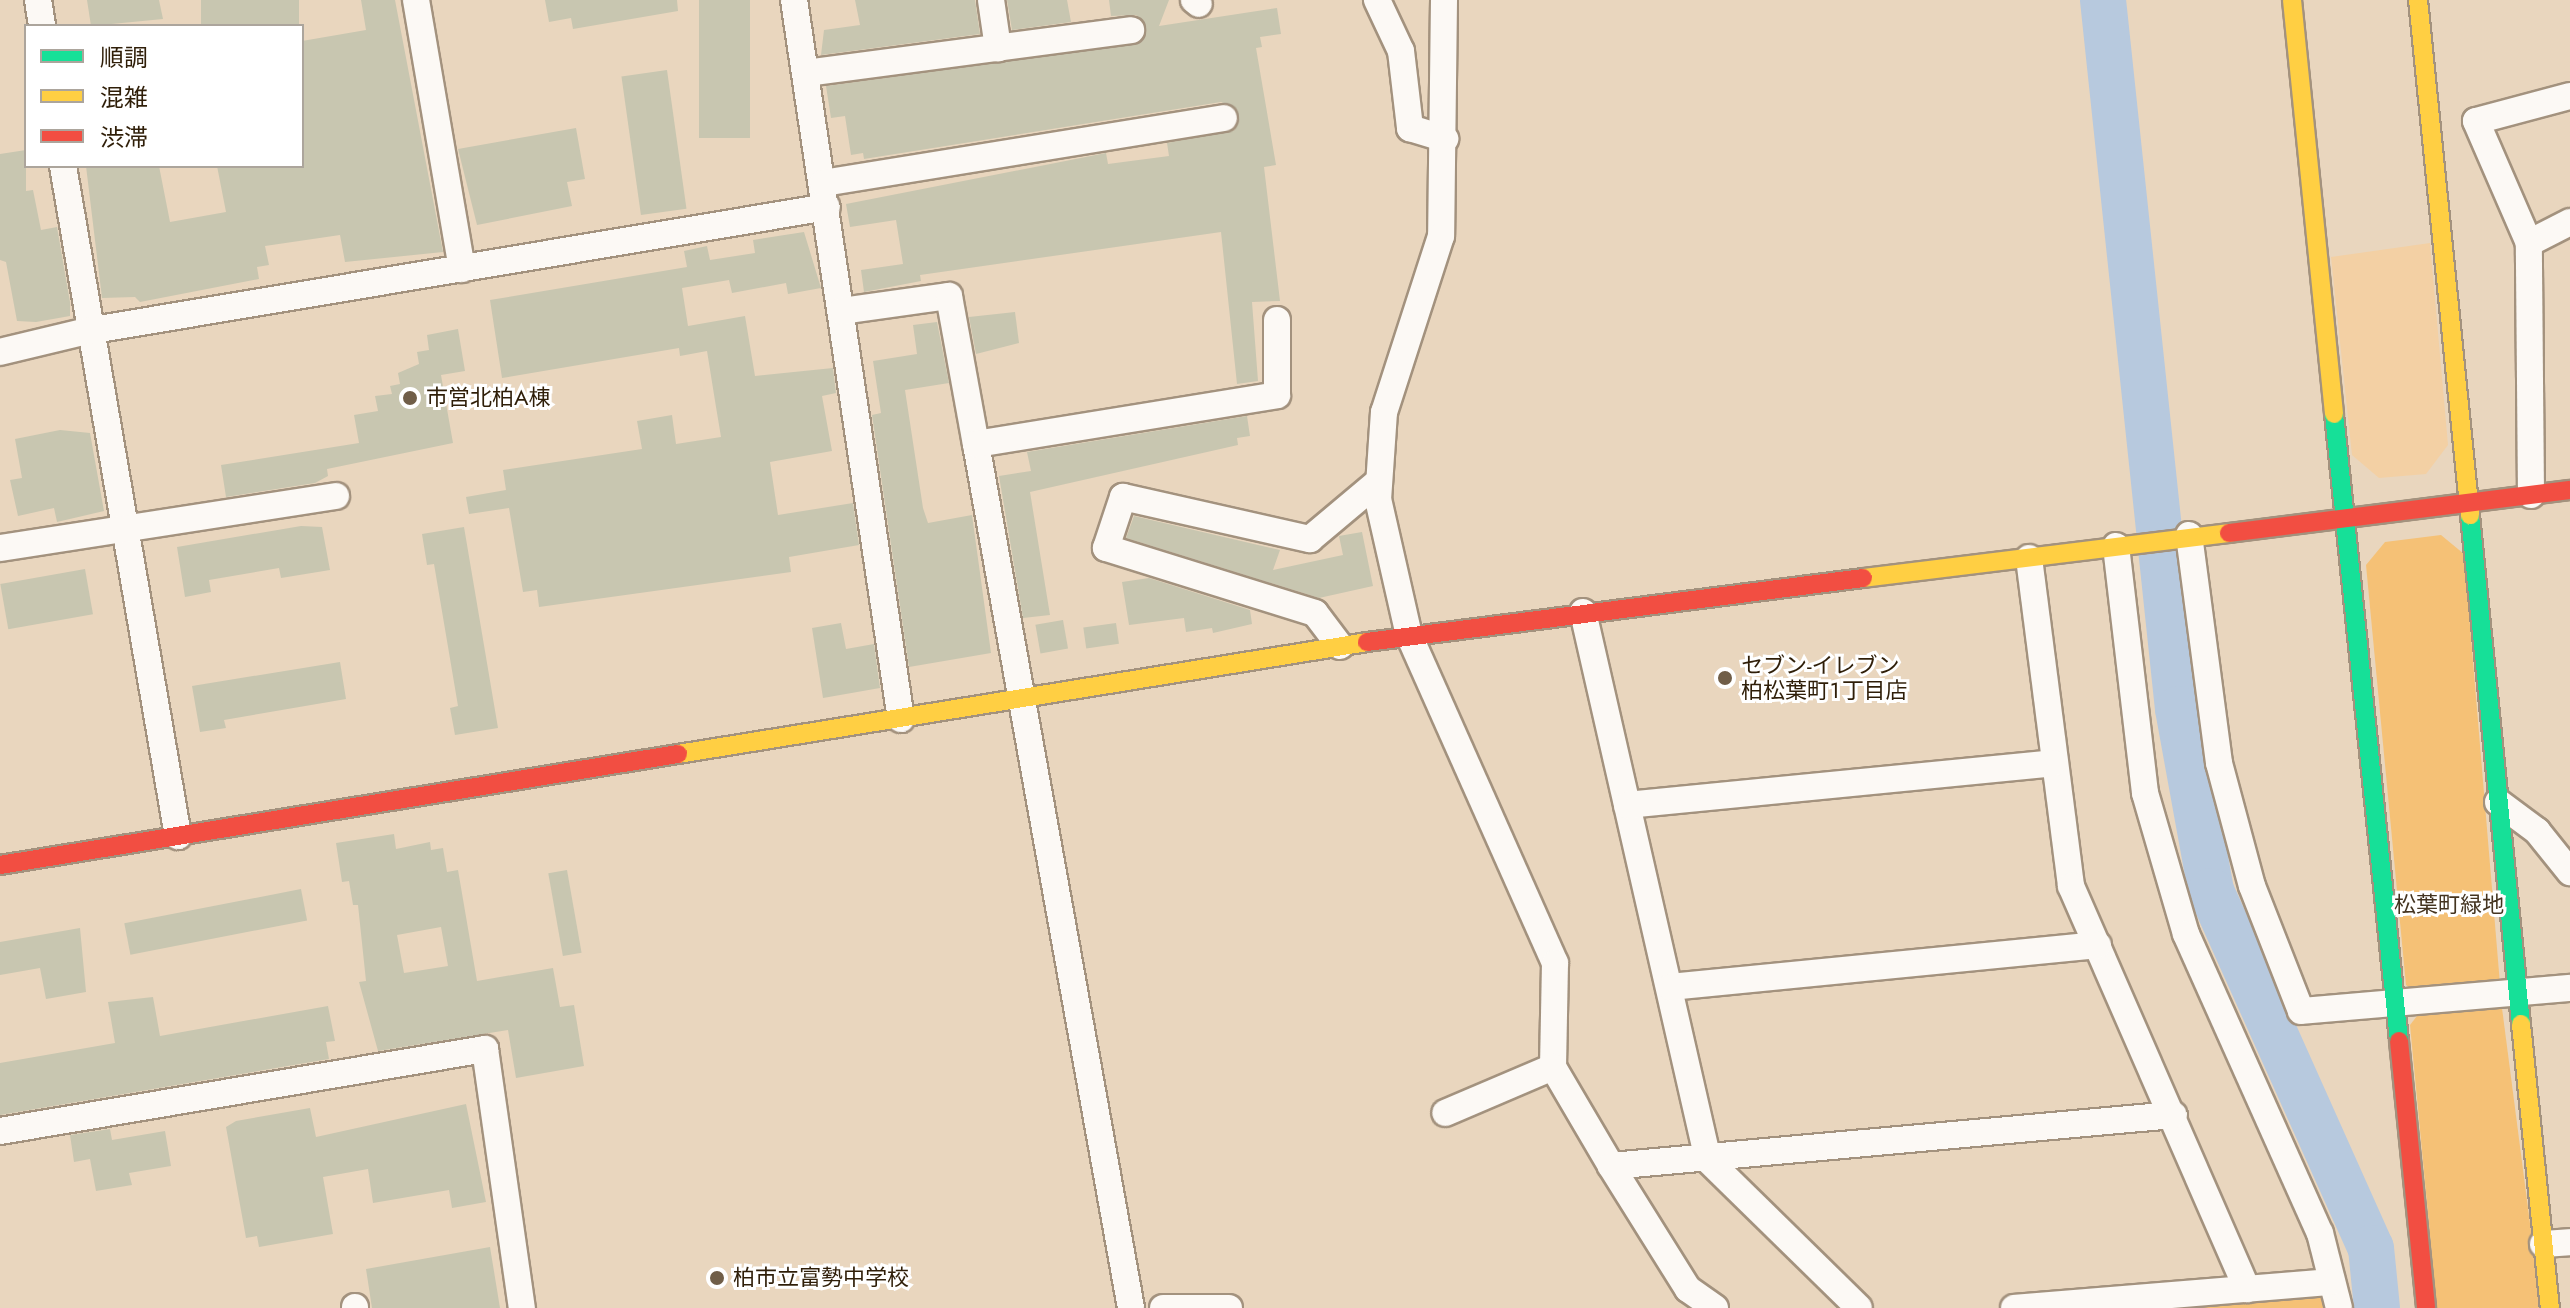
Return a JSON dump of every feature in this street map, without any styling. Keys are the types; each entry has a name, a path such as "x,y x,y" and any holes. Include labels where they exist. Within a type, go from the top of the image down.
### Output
{"street":[{"path":"38,0 42,24"},
{"path":"416,0 462,269"},
{"path":"794,0 901,719"},
{"path":"991,0 998,48"},
{"path":"1377,0 1401,51 1410,128 1445,139"},
{"path":"1444,0 1445,139 1441,236 1384,412 1378,482 1409,635 1555,963 1553,1067 1688,1289 1715,1308"},
{"path":"2292,0 2348,514 2426,1308"},
{"path":"2418,0 2550,1308"},
{"path":"806,73 1131,30"},
{"path":"2531,495 2529,243 2476,121 2570,96"},
{"path":"0,352 87,331 462,269 1224,118"},
{"path":"63,168 87,331 178,836"},
{"path":"2529,243 2570,222"},
{"path":"841,311 949,296 1131,1308"},
{"path":"976,444 1277,395 1277,320"},
{"path":"1340,646 1315,613 1106,548 1123,497 1310,539 1378,482"},
{"path":"0,865 1409,635 2029,558 2348,514 2570,490"},
{"path":"0,548 336,496"},
{"path":"2183,536 2219,763 2252,886 2301,1011 2570,988"},
{"path":"2124,545 2145,793 2186,934 2320,1233 2339,1308"},
{"path":"2029,558 2071,886 2174,1115 2247,1289"},
{"path":"1583,612 1708,1160 1859,1308"},
{"path":"1627,805 2053,763"},
{"path":"2498,802 2537,831 2570,872"},
{"path":"1670,987 2098,945"},
{"path":"0,1131 485,1049 522,1308"},
{"path":"1445,1113 1553,1067"},
{"path":"1611,1166 1708,1160 2174,1115"},
{"path":"2543,1244 2570,1242"},
{"path":"2014,1308 2331,1282"},
{"path":"1163,1308 1229,1308"}],"shaded area":[{"path":"2430,243 2448,445 2426,474 2379,478 2352,455 2331,257"}],"green space":[{"name":"松葉町緑地","path":"2441,535 2464,554 2500,984 2415,992 2406,985 2366,565 2385,542"},
{"path":"2502,1008 2541,1308 2437,1308 2410,1025 2417,1016"},
{"path":"2327,1292 2329,1308 2155,1308"}],"building":[{"path":"87,0 159,0 163,19 112,24 91,24"},
{"path":"201,0 299,0 299,24 201,24"},
{"path":"361,0 395,0 443,252 345,262 340,235 265,246 269,265 257,267 259,279 140,302 135,297 102,298 86,168 159,168 170,222 226,212 217,168 304,168 304,41 366,30"},
{"path":"545,0 677,0 678,11 573,29 571,18 549,22"},
{"path":"699,0 750,0 750,138 699,138"},
{"path":"855,0 975,0 980,34 821,55 824,30 860,25"},
{"path":"1007,0 1067,0 1071,22 1012,30"},
{"path":"1109,0 1169,0 1159,26 1277,8 1281,34 1260,37 1262,47 1256,48 1276,165 1264,167 1280,301 1252,302 1258,381 1237,384 1221,232 920,275 921,281 864,292 861,270 903,264 896,220 850,227 846,204 1106,153 1108,164 1169,156 1167,143 1235,130 1237,109 1221,102 864,159 863,153 851,155 845,116 831,118 826,86 1140,43 1144,21 1136,15 1111,16"},
{"path":"667,70 686,209 641,215 621,76"},
{"path":"576,128 585,179 567,182 572,206 477,225 458,149"},
{"path":"24,150 26,191 33,190 41,230 57,227 70,316 36,322 17,321 6,262 0,260 0,154"},
{"path":"804,232 821,288 788,294 786,283 732,293 729,280 682,288 688,326 745,316 755,376 833,368 836,393 822,396 832,451 770,462 778,515 853,503 859,545 789,557 791,572 539,607 537,590 523,592 509,508 469,514 466,497 506,490 503,470 642,449 637,421 672,415 676,444 721,437 707,351 680,356 679,348 502,378 490,300 687,267 684,251 707,246 710,260 755,253 753,240"},
{"path":"1015,312 1019,343 976,354 969,317"},
{"path":"937,322 949,383 905,390 923,508 928,523 972,515 991,653 909,667 872,415 881,413 873,361 917,354 913,325"},
{"path":"458,329 465,371 441,375 453,443 327,469 328,476 315,483 226,497 221,465 359,443 354,415 378,411 375,396 392,394 390,386 400,384 398,373 419,364 417,352 429,350 427,335"},
{"path":"1247,416 1250,436 1237,438 1238,445 1030,492 1050,615 1023,618 999,476 1031,471 1027,452"},
{"path":"60,430 90,433 104,511 57,522 54,508 18,516 10,480 22,478 15,439"},
{"path":"1134,516 1280,550 1273,570 1343,555 1339,536 1362,532 1373,586 1319,598 1126,538"},
{"path":"301,526 322,527 330,570 281,578 279,568 209,580 211,592 185,597 177,547"},
{"path":"464,527 498,728 455,735 450,708 458,706 434,564 427,565 422,534"},
{"path":"85,569 93,614 8,629 0,584"},
{"path":"1149,578 1250,610 1252,624 1213,633 1212,628 1186,632 1184,618 1129,625 1122,582"},
{"path":"1063,620 1068,649 1040,653 1035,625"},
{"path":"841,623 846,649 874,644 880,688 823,698 812,628"},
{"path":"1116,623 1119,644 1086,648 1083,628"},
{"path":"340,662 346,699 224,720 226,728 200,732 192,686"},
{"path":"394,834 396,849 430,842 431,850 443,848 447,872 458,870 477,981 553,968 560,1007 574,1005 584,1066 516,1078 508,1030 378,1051 359,982 366,981 358,905 353,905 349,881 342,882 336,843","holes":["441,927 448,966 404,973 397,935"]},
{"path":"567,870 582,953 563,956 548,873"},
{"path":"301,889 307,920 130,955 124,923"},
{"path":"80,928 86,992 46,999 40,968 0,975 0,942"},
{"path":"153,997 160,1036 328,1006 335,1041 326,1042 329,1059 0,1115 0,1063 115,1043 108,1002"},
{"path":"466,1104 486,1202 452,1208 449,1190 373,1203 368,1169 323,1177 333,1234 259,1247 257,1236 246,1238 226,1127 236,1121 310,1108 316,1137"},
{"path":"110,1129 112,1140 165,1131 171,1166 129,1173 132,1185 96,1191 90,1159 74,1162 70,1135"},
{"path":"490,1247 500,1308 372,1308 366,1269"}],"waterway":[{"path":"2103,0 2178,709 2211,891 2371,1248 2377,1308"}],"traffic: fast":[{"path":"2334,414 2399,1041"},
{"path":"2470,515 2521,1024"}],"traffic: slow":[{"path":"2292,0 2334,414"},
{"path":"2418,0 2470,515"},
{"path":"1863,578 2229,533"},
{"path":"678,754 1367,642"},
{"path":"2521,1024 2550,1308"}],"traffic: jam":[{"path":"2229,533 2570,490"},
{"path":"1367,642 1863,578"},
{"path":"0,865 678,754"},
{"path":"2399,1041 2426,1308"}],"place":[{"name":"市営北柏A棟","path":"410,398"},
{"name":"セブン-イレブン 柏松葉町１丁目店","path":"1725,678"},
{"name":"柏市立富勢中学校","path":"717,1278"}]}
